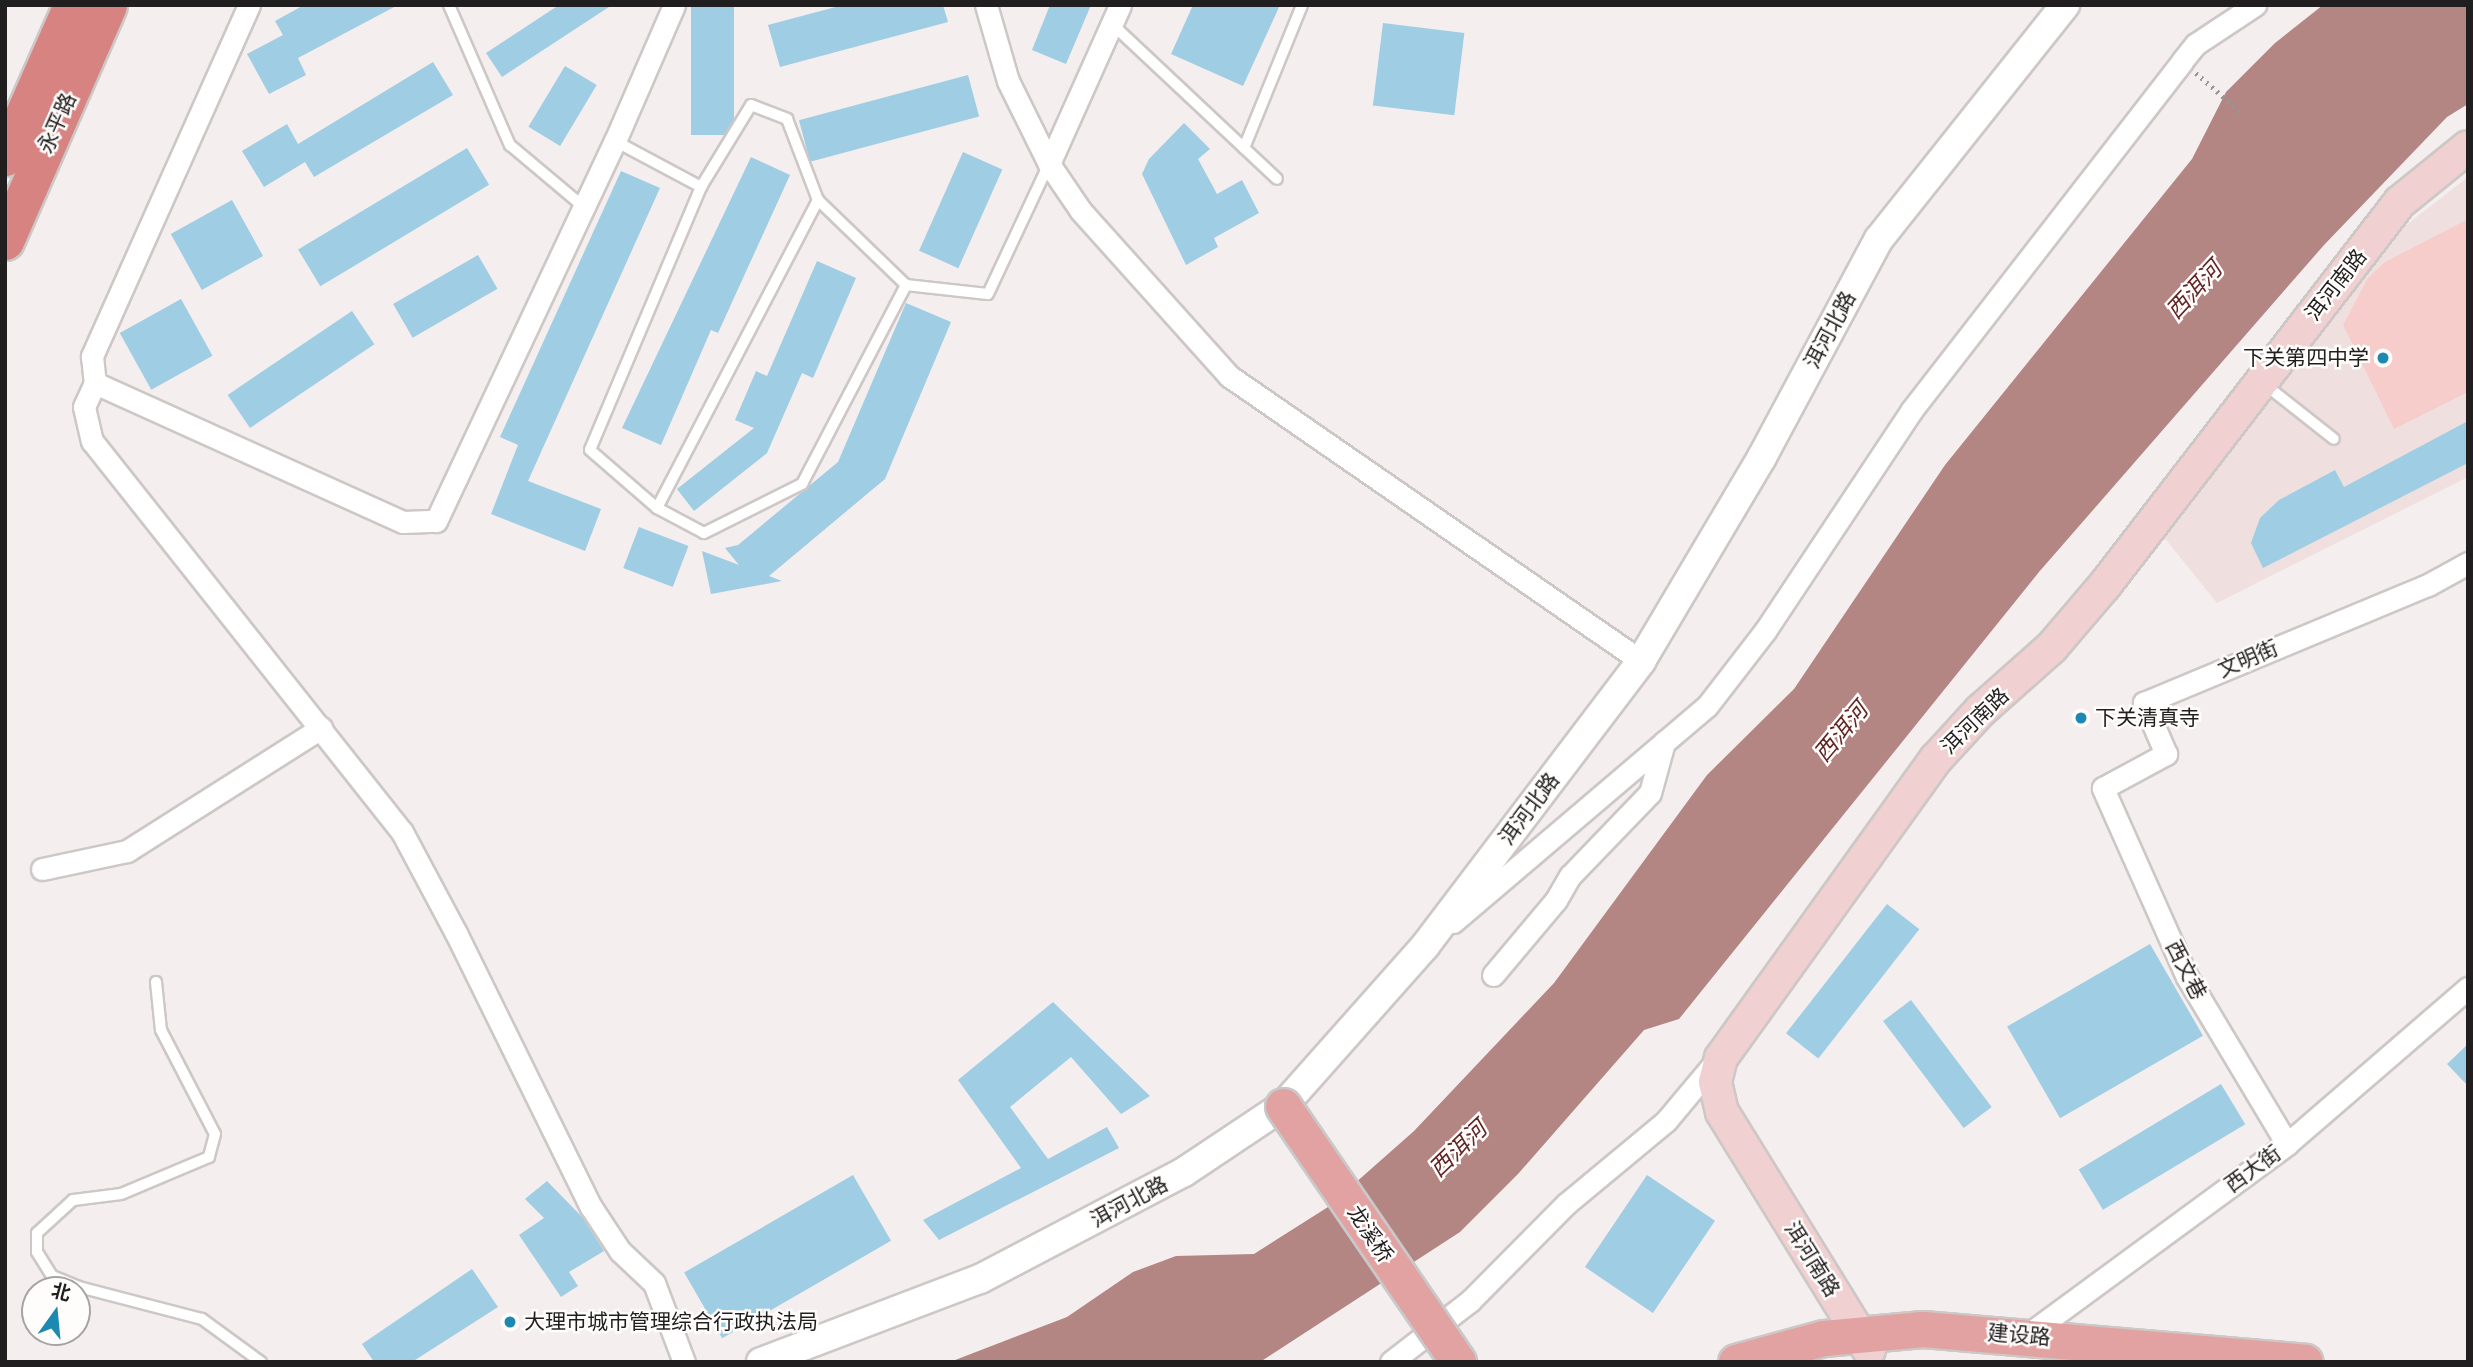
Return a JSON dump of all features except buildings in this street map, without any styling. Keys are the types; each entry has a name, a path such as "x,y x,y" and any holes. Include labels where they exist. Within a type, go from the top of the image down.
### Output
{"highway":[{"name":"永平路","path":"5,157 72,5"},
{"name":"永平路","path":"5,241 108,5"}],"main road":[{"name":"洱河南路","path":"1864,1342 1721,1112 1715,1083 1725,1050 1936,759 1980,711 2052,647 2105,585 2400,202 2468,147"},
{"name":"龙溪桥","path":"1283,1107 1458,1362"},
{"name":"建设路","path":"1736,1362 1864,1342 1923,1329 2026,1335 2305,1362"},
{"name":"建设路","path":"1800,1362 1864,1342 2117,1362"}],"street":[{"path":"249,5 92,356 95,383 84,407 92,441 402,832 591,1208 620,1251 654,1283 684,1362"},
{"path":"95,383 403,522 436,521 615,141 674,5"},
{"path":"986,5 1008,81 1049,164 1081,211 1229,376 1641,661"},
{"name":"洱河北路","path":"761,1362 980,1279 1184,1172 1283,1107 1425,946 1641,661 1762,457 1879,239 2065,5"},
{"path":"1425,946 1707,706 1765,631 1911,411 2182,61 2196,44 2255,5"},
{"path":"1049,164 1116,15"},
{"name":"文明街","path":"2103,788 2166,754 2144,703 2428,585 2468,563"},
{"path":"42,869 127,851 321,728"},
{"path":"1493,975 1556,900 1570,876 1650,793 1664,743"},
{"name":"西文巷","path":"2103,788 2187,977 2287,1144"},
{"name":"西大街","path":"2026,1335 2287,1144 2468,988"},
{"path":"1391,1362 1470,1301 1566,1204 1666,1121 1725,1050"}],"lane":[{"path":"449,5 510,145 584,207"},
{"path":"1244,148 1302,5"},
{"path":"1116,15 1277,179"},
{"path":"906,285 802,484 704,533 657,508 590,450 701,187 751,105 788,119 818,200 906,285 988,294 1049,164"},
{"path":"615,141 701,187"},
{"path":"657,508 818,200"},
{"path":"2261,382 2334,439"},
{"path":"156,982 161,1030 215,1134 209,1157 121,1194 73,1200 37,1233 37,1252 52,1276 79,1287 202,1319 261,1362"}],"path":[{"path":"2182,61 2243,114"}],"shaded area":[{"name":"下关第四中学","path":"2468,177 2468,477 2217,603 2163,536 2405,226"},
{"path":"2468,219 2468,392 2394,429 2343,325 2368,278 2385,262"}],"water":[{"name":"西洱河","path":"2323,5 2468,5 2468,104 2447,117 2324,245 2039,572 1679,1019 1644,1030 1518,1174 1460,1232 1260,1362 950,1362 1067,1317 1133,1272 1176,1256 1254,1254 1328,1207 1414,1131 1554,983 1707,775 1794,689 1945,465 2192,159 2226,92 2275,43"}],"place":[{"name":"下关第四中学","path":"2383,358"},
{"name":"下关清真寺","path":"2081,718"},
{"name":"大理市城市管理综合行政执法局","path":"510,1322"}]}
